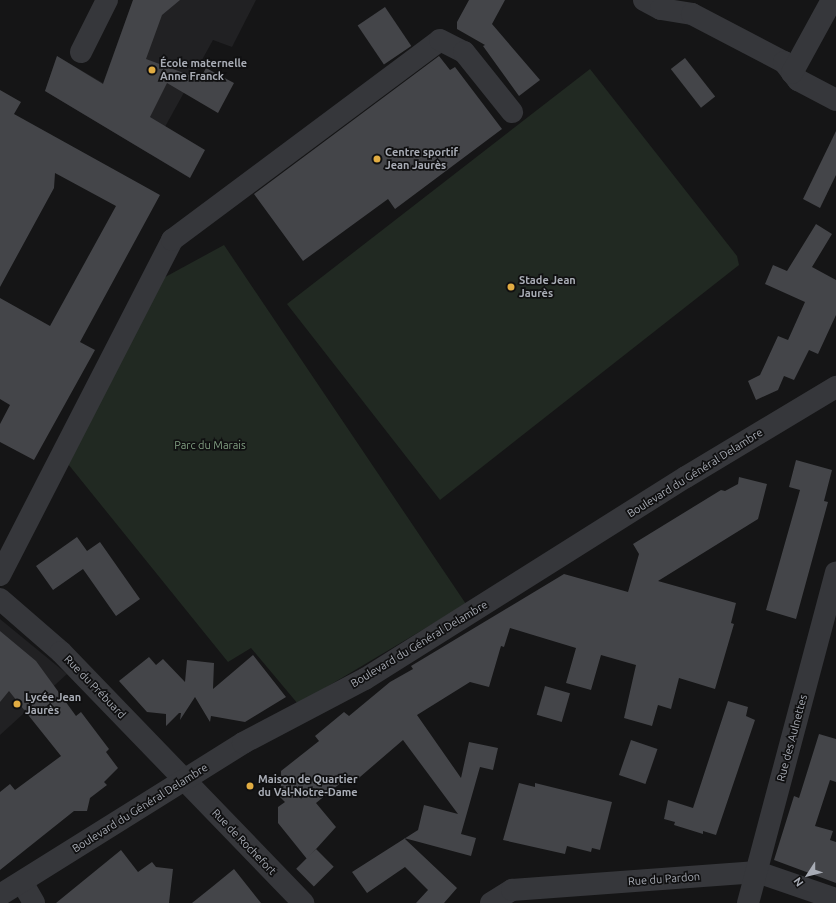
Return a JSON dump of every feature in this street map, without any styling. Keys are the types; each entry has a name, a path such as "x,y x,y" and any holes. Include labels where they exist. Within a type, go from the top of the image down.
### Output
{"street":[{"path":"81,52 107,0"},
{"path":"644,0 661,9 692,14 784,62 798,80 836,100"},
{"path":"792,73 832,0"},
{"path":"0,575 172,240 440,40 464,52 512,112"},
{"name":"Boulevard du Général Delambre","path":"0,895 272,726 365,679 686,477 836,387"},
{"name":"Rue des Aulnettes","path":"748,903 836,572"},
{"name":"Rue du Prébuard","path":"0,599 61,652 185,781"},
{"name":"Rue de Rochefort","path":"185,781 257,858 303,903"},
{"name":"Rue du Pardon","path":"491,903 512,890 757,872 836,899"},
{"path":"22,882 34,903"}],"shaded area":[{"name":"École maternelle Anne Franck","path":"133,0 256,0 232,47 213,40 150,154 45,91 57,56 103,83"},
{"name":"Lycée Jean Jaurès","path":"0,619 67,674 0,735"}],"green space":[{"name":"Stade Jean Jaurès","path":"590,69 737,256 739,265 440,500 287,304"},
{"name":"Parc du Marais","path":"224,245 466,604 298,704 251,648 228,662 64,459 156,282"}],"building":[{"name":"École maternelle Anne Franck","path":"133,0 180,0 162,15 146,59 200,79 206,68 234,83 218,113 167,83 150,117 205,150 190,178 45,91 57,56 103,84"},
{"path":"469,0 505,0 492,24 540,80 519,96 483,46 485,45 457,29 457,22"},
{"path":"385,7 411,46 384,64 358,25"},
{"name":"Centre sportif Jean Jaurès","path":"439,56 450,70 455,67 502,129 395,209 388,199 303,261 254,194"},
{"path":"685,58 715,97 701,108 671,69"},
{"path":"0,90 21,102 14,114 160,195 80,342 95,350 34,460 0,442 0,424 10,405 0,399 0,298 50,326 116,206 55,173 54,188 0,287"},
{"path":"836,131 836,175 820,208 803,199"},
{"path":"816,224 832,234 812,267 836,280 836,315 818,354 809,350 794,380 784,376 778,390 756,400 748,381 760,375 778,336 788,340 805,302 765,284 773,265 787,271"},
{"path":"796,460 832,470 824,501 828,502 796,619 766,610 800,490 789,487"},
{"path":"739,477 767,484 758,519 658,581 736,603 731,623 734,624 715,689 679,678 671,709 658,705 652,726 624,718 636,665 601,655 591,690 566,683 576,648 510,628 504,647 501,646 489,687 470,682 417,715 461,778 469,742 498,748 493,770 480,767 461,834 476,838 471,856 405,838 418,830 424,805 458,814 403,740 353,783 348,777 316,803 336,827 307,859 278,823 278,807 285,802 280,797 285,792 281,786 281,771 319,741 315,736 344,712 349,716 390,682 413,669 411,666 564,574 628,592 639,554 633,544 721,490 725,491 738,484"},
{"path":"77,537 87,551 100,542 140,599 116,616 83,569 53,590 36,566"},
{"path":"0,631 36,661 76,716 81,712 109,749 106,752 118,768 104,782 107,785 90,798 87,811 74,811 0,870 0,792 10,784 15,790 61,756 9,691 0,702"},
{"path":"253,655 286,697 245,722 211,716 210,722 195,697 180,720 181,713 179,713 166,726 166,714 147,712 119,681 149,657 156,665 163,659 185,682 187,660 214,663 213,689"},
{"path":"545,686 570,693 562,722 537,715"},
{"path":"728,701 748,707 746,716 755,720 716,835 703,831 703,834 674,825 675,822 664,819 668,800 693,808"},
{"path":"819,734 836,739 836,782 830,780 815,826 833,831 830,840 836,842 836,883 774,860 794,796 799,798"},
{"path":"631,740 657,749 645,784 619,775"},
{"path":"519,783 535,787 535,783 612,802 600,850 592,848 591,852 567,846 565,854 503,840"},
{"path":"405,839 457,888 444,903 416,903 428,890 405,867 367,893 352,872"},
{"path":"316,849 334,867 314,886 296,869"},
{"path":"121,850 138,872 152,862 156,867 173,869 169,903 56,903"},
{"path":"234,869 261,903 192,903 212,887"}],"place":[{"name":"École maternelle Anne Franck","path":"152,70"},
{"name":"Centre sportif Jean Jaurès","path":"377,159"},
{"name":"Stade Jean Jaurès","path":"511,287"},
{"name":"Lycée Jean Jaurès","path":"17,704"},
{"name":"Maison de Quartier du Val-Notre-Dame","path":"250,786"}]}
